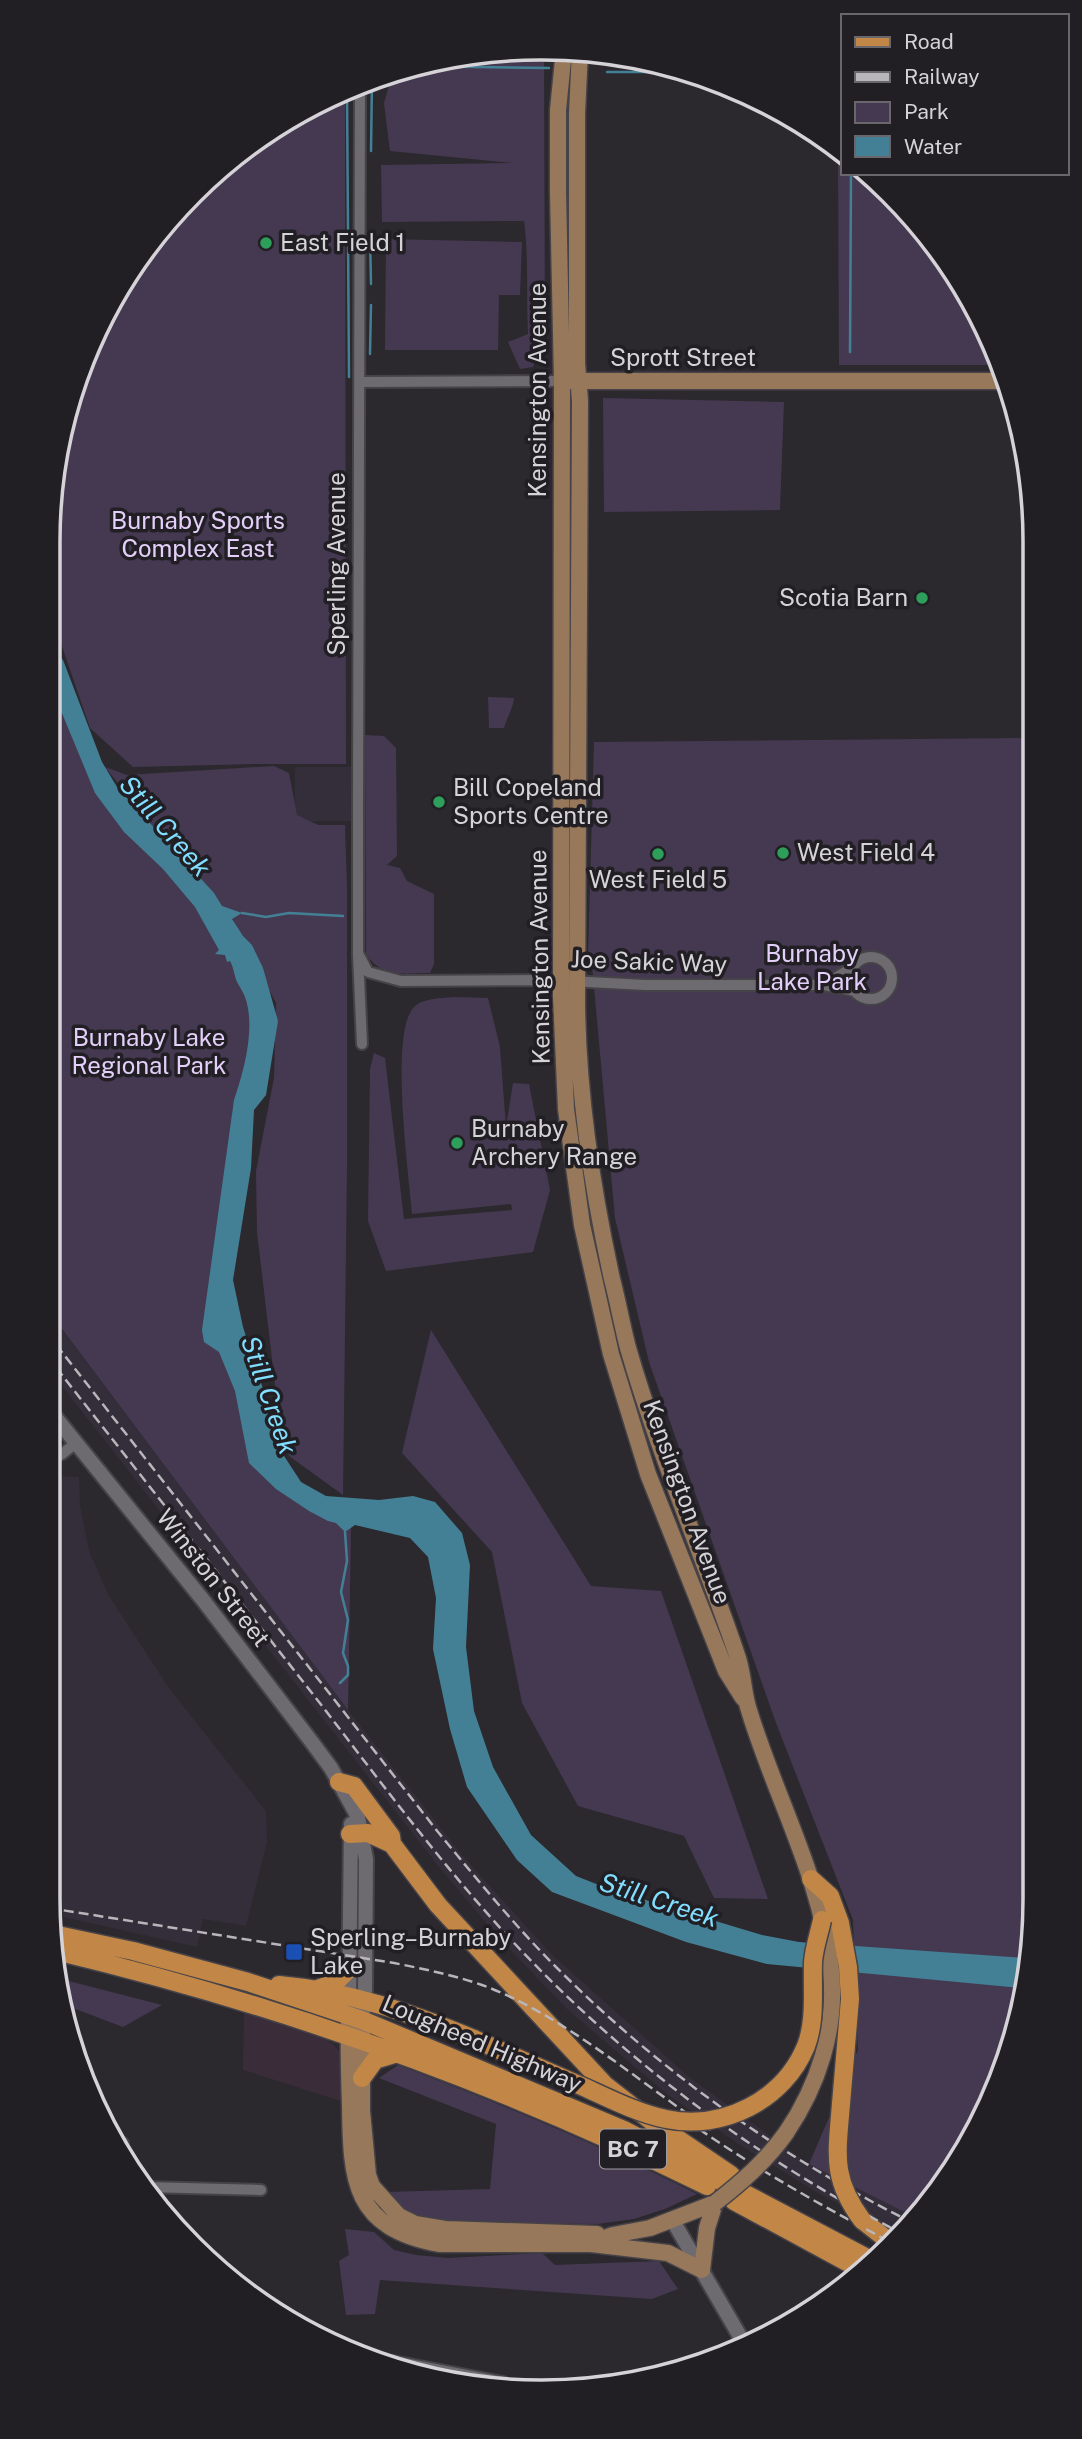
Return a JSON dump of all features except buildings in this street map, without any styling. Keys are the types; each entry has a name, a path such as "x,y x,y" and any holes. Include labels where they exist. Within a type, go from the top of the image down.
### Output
{"main road":[{"name":"Kensington Avenue","path":"373,2201 381,2220 397,2231 415,2240 439,2244 589,2244 613,2235 674,2221 711,2207 773,2152 797,2117 811,2090 825,2050 832,2007 830,1962 811,1879 748,1706 738,1658 628,1347 604,1240 584,1118 570,980 558,192 558,110 570,61"},
{"name":"Kensington Avenue","path":"570,980 579,381 577,113 573,61"},
{"name":"Sprott Street","path":"562,381 995,381"},
{"path":"339,1782 354,1786 391,1836 392,1844"},
{"path":"356,1834 376,1836 392,1844 438,1905 605,2085 650,2120 714,2162 782,2212"},
{"path":"811,1879 830,1896 841,1923 848,1967 850,1999 837,2167 845,2194 862,2220 883,2236"},
{"path":"248,1982 318,1989 420,2017 641,2112 681,2121 705,2120 739,2113 765,2099 778,2088 798,2062 811,2029 814,1958 822,1920"},
{"name":"Lougheed Highway","path":"62,1936 133,1951 248,1982 356,2017 624,2130 863,2256"},
{"name":"Lougheed Highway","path":"63,1953 274,2010 397,2053 613,2139 706,2185 852,2265"},
{"path":"318,1989 335,1982 351,1967"},
{"path":"356,2017 352,2167 359,2194 373,2201"},
{"path":"355,2038 362,2078 366,2162 373,2201"},
{"path":"362,2078 375,2060 397,2053"},
{"name":"Kensington Avenue","path":"373,2201 415,2224 445,2229 613,2235"},
{"path":"589,2244 668,2253 702,2270 711,2207"}],"street":[{"name":"Sperling Avenue","path":"360,95 358,955 362,1044"},
{"name":"Sprott Street","path":"360,382 562,381"},
{"name":"Joe Sakic Way","path":"358,955 368,972 401,981 570,980 645,985 824,985 855,991 863,998 877,998 888,990 892,978 887,965 875,958 862,960 824,985"},
{"path":"853,967 850,979 855,991"},
{"name":"Winston Street","path":"60,1423 203,1600 311,1741 339,1782"},
{"path":"60,1455 76,1443"},
{"path":"339,1782 351,1809 358,1817 351,1967 357,1999"},
{"path":"356,1834 366,1859 356,2017"},
{"path":"156,2187 261,2190"},
{"path":"674,2221 740,2336"}],"shaded area":[{"path":"295,767 352,767 352,821 295,821"},
{"path":"60,1327 348,1710 461,1854 550,1953 689,2077 809,2164 905,2212 889,2230 816,2192 737,2143 668,2095 568,2010 498,1937 439,1867 60,1384"},
{"path":"60,1476 79,1477 80,1505 89,1551 109,1596 169,1688 266,1811 267,1842 246,1926 203,1919 197,1947 61,1916"},
{"path":"244,2012 324,2038 335,2046 342,2055 344,2102 243,2070"}],"green space":[{"path":"544,60 545,340 533,367 520,369 508,342 528,334 524,221 382,222 381,165 513,163 390,151 384,103 390,84 416,76 478,64"},
{"name":"Burnaby Sports Complex East","path":"345,101 346,764 133,767 90,728 60,640 60,541 69,447 85,386 96,357 124,300 141,273 179,224 201,201 248,159 273,141"},
{"path":"838,162 841,165 841,175 853,175 858,179 923,248 958,300 989,365 839,365"},
{"path":"386,239 522,242 520,295 499,295 498,350 385,350"},
{"path":"603,398 784,402 780,510 604,512"},
{"path":"488,697 514,698 504,728 489,728"},
{"name":"Burnaby Lake Regional Park","path":"60,703 103,797 180,882 250,984 253,1056 211,1316 265,1471 351,1528 348,1710 60,1326"},
{"path":"365,735 384,736 396,748 397,856 387,865 400,868 407,881 434,894 434,964 430,973 402,974 387,971 379,968 366,954"},
{"name":"Burnaby Lake Park","path":"1023,738 1021,1929 1006,2023 986,2082 958,2139 905,2212 809,2164 858,2050 853,1920 776,1723 649,1362 615,1218 592,965 588,957 594,742"},
{"path":"274,766 289,773 297,815 318,825 345,825 347,1168 343,1495 289,1456 278,1410 257,1232 256,1171 274,1078 276,1003 238,932 105,767 127,775"},
{"path":"488,998 500,1047 506,1127 513,1083 529,1084 550,1190 533,1252 386,1271 368,1221 370,1069 374,1053 385,1058 404,1219 512,1210 511,1204 412,1214 402,1073 407,1022 418,1004 433,999"},
{"path":"431,1330 591,1586 661,1591 768,1899 714,1898 684,1836 578,1806 522,1703 492,1552 402,1453"},
{"path":"67,1981 162,2005 123,2027 73,2008"},
{"path":"398,2065 549,2125 697,2194 665,2209 634,2219 597,2224 438,2222 411,2215 386,2192 490,2189 496,2124 379,2078"},
{"path":"345,2229 374,2232 394,2250 416,2255 448,2258 542,2253 555,2265 659,2261 678,2289 652,2299 380,2280 375,2314 346,2315 339,2261 349,2255"}],"water":[{"path":"60,657 102,762 117,787 214,893 222,906 242,913 232,919 252,945 263,968 278,1021 266,1095 254,1110 251,1168 233,1280 243,1327 264,1392 273,1439 301,1482 326,1496 379,1500 413,1496 435,1502 462,1533 470,1565 466,1647 474,1711 493,1767 531,1835 576,1876 609,1889 762,1935 799,1942 1018,1958 1014,1987 767,1964 686,1942 552,1892 517,1860 467,1787 450,1729 433,1649 436,1598 428,1557 410,1538 355,1525 345,1532 336,1523 309,1511 276,1489 249,1463 235,1391 219,1352 204,1342 202,1330 234,1100 247,1049 248,1009 230,961 227,962 225,955 215,954 219,950 195,907 163,869 124,832 95,793 60,708"}],"waterway":[{"path":"461,67 549,68"},
{"path":"607,72 648,72"},
{"path":"371,151 372,90"},
{"path":"347,100 349,377"},
{"path":"850,352 851,175"},
{"path":"370,236 371,284"},
{"path":"370,354 371,305"},
{"path":"242,913 266,917 289,913 343,916"},
{"path":"340,1683 348,1675 343,1653 348,1620 341,1592 347,1561 345,1532"}],"railway":[{"path":"60,1350 438,1832 541,1952 638,2042 724,2110 816,2170 901,2217"},
{"path":"60,1373 411,1821 515,1944 602,2029 696,2105 795,2173 891,2228"},
{"path":"60,1910 394,1963 482,1985 542,2013 571,2031 711,2130"},
{"path":"699,2129 793,2188 882,2237"}],"place":[{"name":"East Field 1","path":"266,243"},
{"name":"Scotia Barn","path":"922,598"},
{"name":"Bill Copeland Sports Centre","path":"439,802"},
{"name":"West Field 4","path":"783,853"},
{"name":"West Field 5","path":"658,854"},
{"name":"Burnaby Archery Range","path":"457,1143"},
{"name":"Sperling–Burnaby Lake","path":"294,1952"}],"water label":[{"name":"Still Creek","path":"165,826"},
{"name":"Still Creek","path":"269,1395"},
{"name":"Still Creek","path":"659,1900"}]}
